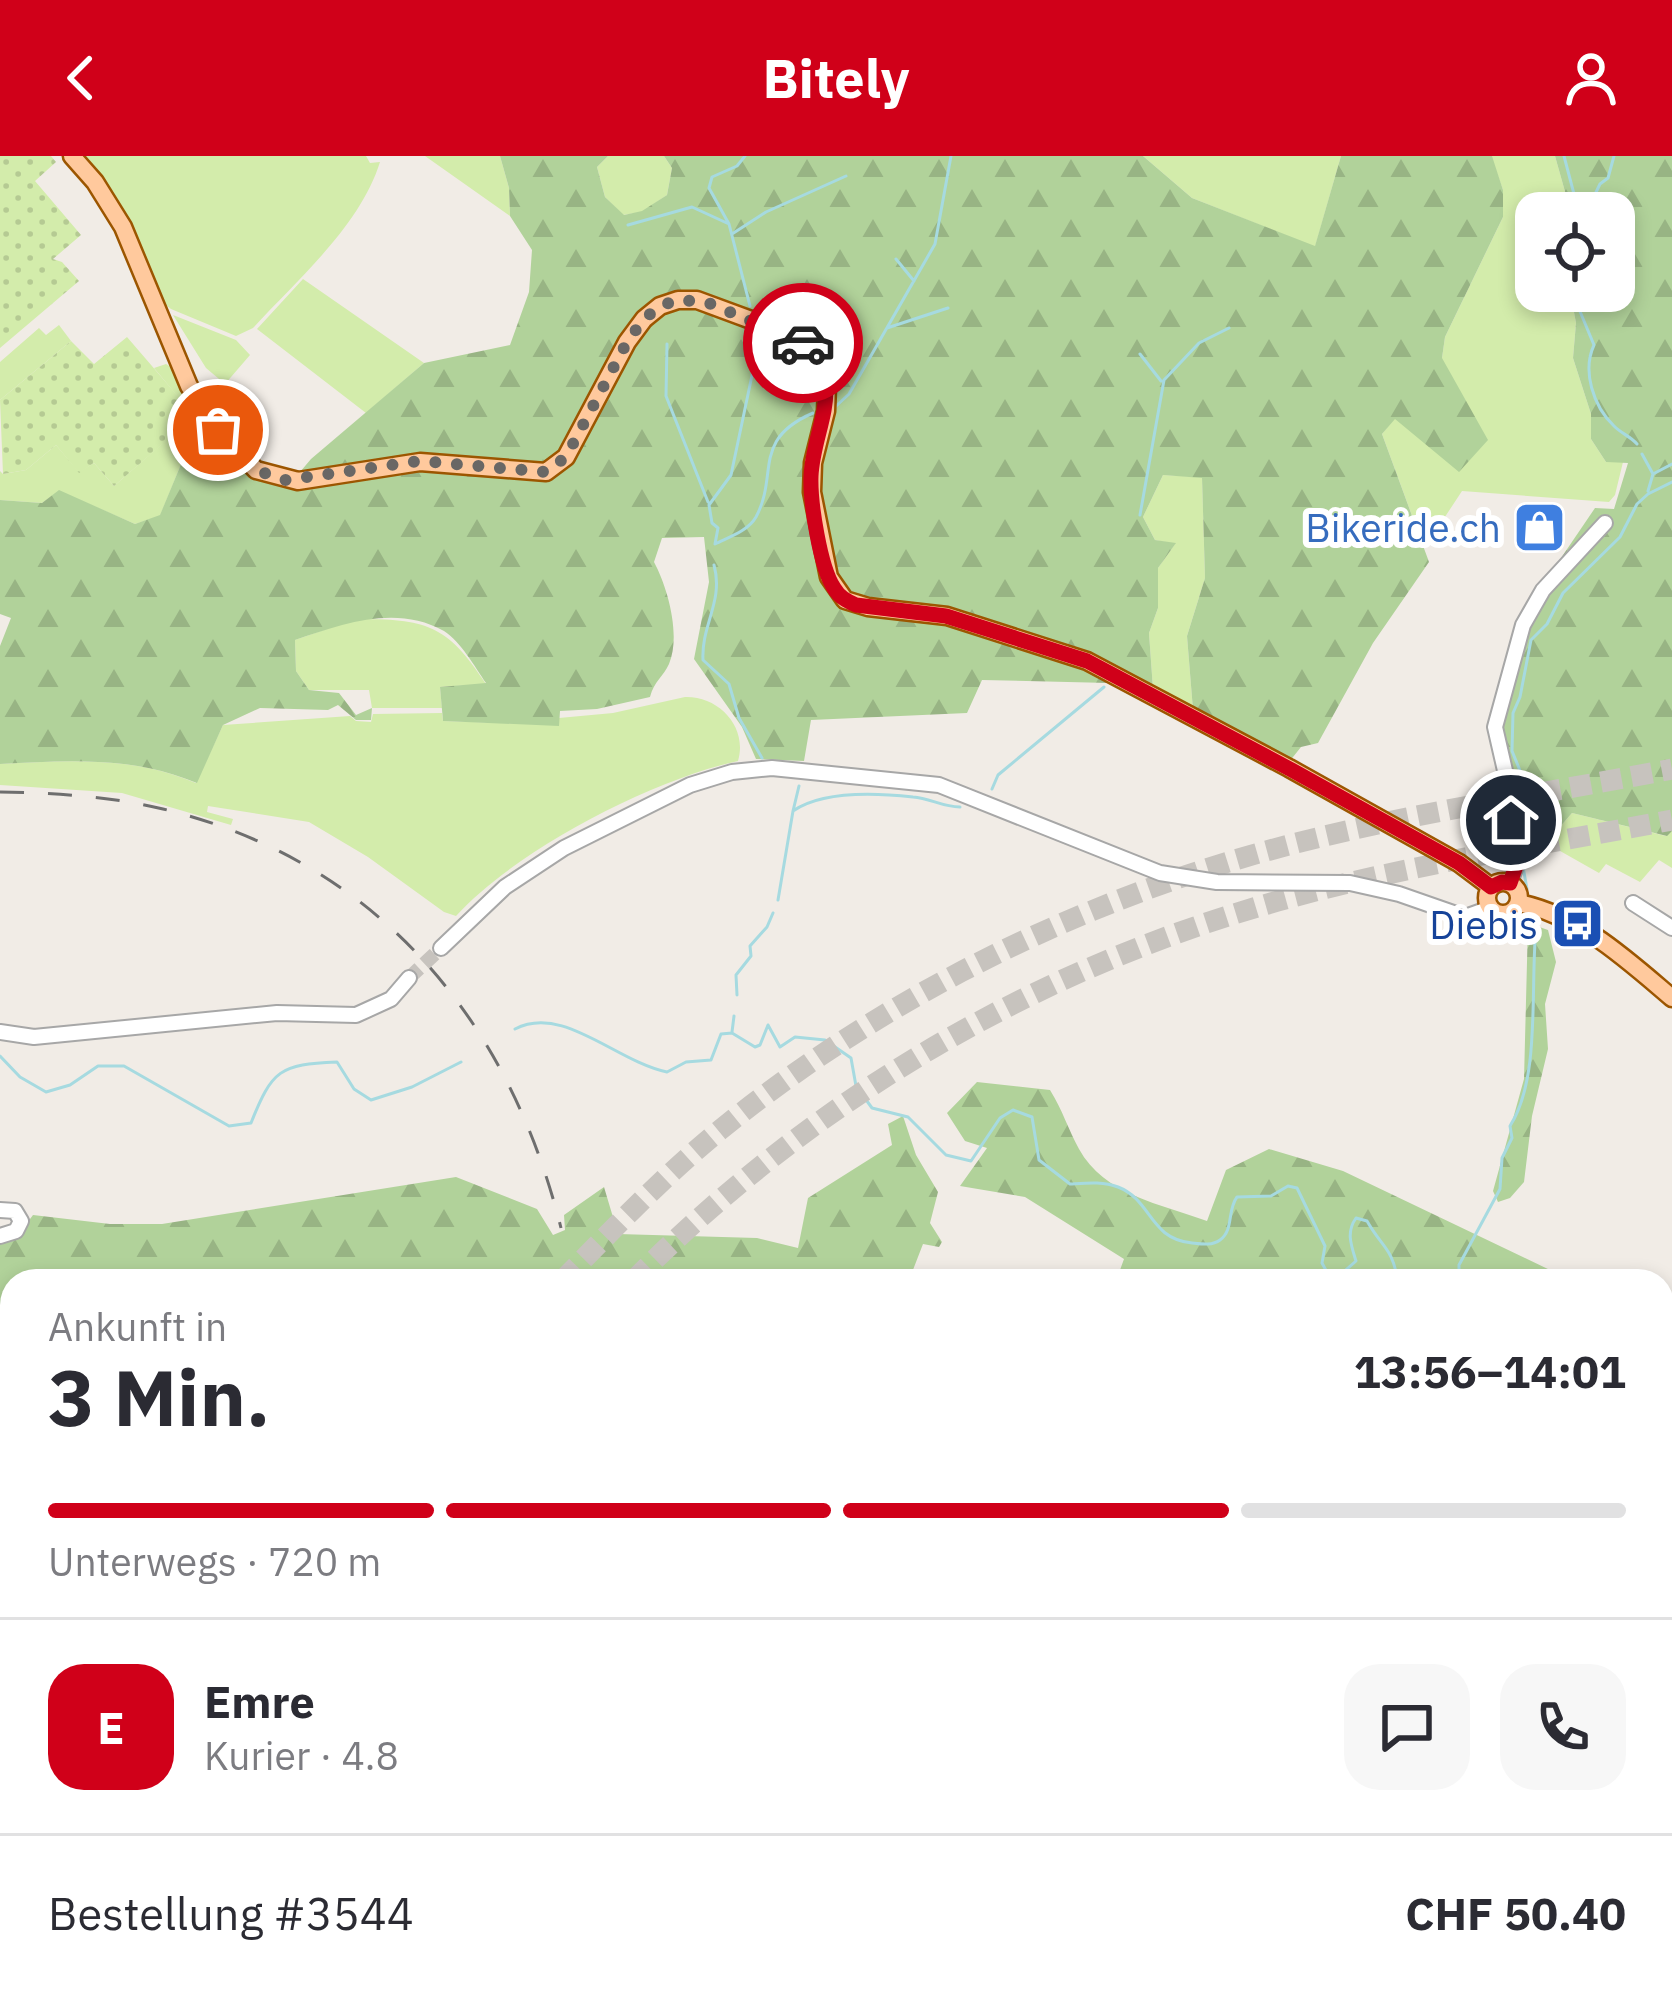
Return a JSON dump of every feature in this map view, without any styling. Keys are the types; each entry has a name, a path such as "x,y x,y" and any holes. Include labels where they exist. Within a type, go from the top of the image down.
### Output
{"main road":[{"path":"71,156 95,182 123,227 189,386 244,461 269,476 298,481 420,461 546,472 566,457 644,319 678,300 717,305 797,339 823,370 827,398 812,492 829,577 845,600 960,619 1087,661 1519,893 1519,903 1507,914 1490,908 1487,896 1500,885"},
{"path":"1519,903 1544,908 1577,924 1672,998"}],"street":[{"path":"1500,885 1516,866 1510,788 1495,727 1523,625 1543,590 1605,523"},
{"path":"441,948 485,903 547,857 671,792 712,777 772,768 939,785 1160,873 1217,882 1349,883 1465,917 1490,908"},
{"path":"1633,903 1672,928"},
{"path":"0,1032 34,1037 284,1013 340,1018 391,999 409,979"},
{"path":"0,1210 15,1211 21,1222 16,1231 0,1236"}],"green space":[{"path":"0,156 51,156 56,162 35,181 81,235 53,259 79,281 0,348"},
{"path":"79,156 366,156 370,163 380,162 358,208 326,251 253,328 236,336 158,299"},
{"path":"425,156 500,156 509,188 510,216"},
{"path":"500,156 608,156 597,167 605,197 624,215 642,211 667,195 672,168 664,156 1143,156 1192,198 1315,246 1341,156 1492,156 1503,190 1503,217 1445,337 1442,358 1488,440 1459,472 1395,419 1382,434 1429,562 1373,643 1318,743 1301,747 1289,762 1193,710 1187,636 1205,578 1202,478 1163,475 1143,517 1155,540 1176,543 1158,568 1158,608 1149,633 1153,689 1117,671 1109,683 982,680 967,713 811,720 804,761 756,759 742,727 694,659 709,582 704,537 662,538 654,562 668,598 674,640 669,664 650,697 597,709 560,711 559,726 443,721 440,687 486,683 467,655 444,631 426,623 369,619 295,640 296,671 309,690 339,693 356,715 372,708 371,720 356,720 338,705 328,710 260,708 223,725 197,783 124,764 0,764 0,646 11,618 0,614 0,500 42,503 59,490 135,524 160,515 184,457 209,427 289,485 311,459 424,363 510,345 529,292 532,250 510,216 509,188"},
{"path":"608,156 664,156 672,168 667,195 642,212 623,215 605,197 597,167"},
{"path":"1143,156 1341,156 1315,247 1192,198"},
{"path":"1491,156 1555,156 1565,192 1515,192 1515,312 1574,312 1573,358 1591,414 1591,439 1606,462 1623,462 1609,502 1462,491 1437,529 1414,521 1382,434 1442,358 1445,337 1503,217 1503,190"},
{"path":"1555,156 1672,156 1672,831 1667,836 1572,813 1546,843 1530,839 1499,719 1544,583 1595,508 1614,509 1628,463 1606,462 1591,439 1591,414 1573,358 1574,312 1635,312 1635,192 1565,192"},
{"path":"303,279 424,363 366,413 257,329"},
{"path":"173,315 236,340 250,355 225,384 206,368"},
{"path":"59,325 71,341 0,400 0,362 39,328 46,335"},
{"path":"127,337 195,416 114,486 94,463 79,473 56,445 26,470 3,474 0,400 71,341 94,364"},
{"path":"166,364 176,370 209,427 184,457 160,516 135,524 59,491 42,503 0,500 0,471 26,470 56,445 79,472 94,463 114,486 194,416 154,368"},
{"path":"1163,475 1202,477 1205,578 1187,636 1193,710 1153,689 1149,633 1158,608 1158,568 1175,544 1155,540 1143,517"},
{"path":"355,619 400,621 433,629 459,649 486,684 440,687 442,708 372,708 369,690 309,690 296,671 295,640"},
{"path":"685,697 709,702 728,716 739,737 738,761 666,784 587,821 513,867 456,916 309,822 208,806 207,812 233,819 231,825 122,793 0,785 0,764 75,761 148,768 196,783 223,725 350,716 371,722 373,714 442,713 443,721 559,725 559,718 613,713"},
{"path":"1572,813 1666,836 1672,831 1672,868 1659,860 1640,882 1606,864 1599,873 1546,843"},
{"path":"1528,923 1548,930 1556,962 1545,1004 1548,1049 1532,1116 1524,1182 1510,1198 1498,1202 1493,1191 1524,1079"},
{"path":"977,1082 1050,1090 1090,1165 1118,1188 1171,1209 1207,1221 1226,1170 1269,1149 1343,1171 1548,1269 1120,1269 1124,1259 1025,1197 960,1186 987,1148 965,1141 947,1113"},
{"path":"903,1116 916,1155 938,1192 930,1223 942,1242 939,1247 923,1244 913,1269 0,1269 0,1235 24,1227 33,1215 110,1224 162,1224 456,1177 537,1209 553,1235 565,1230 564,1215 604,1187 618,1234 757,1238 798,1248 808,1198 892,1145 888,1124"}],"waterway":[{"path":"729,224 709,188 712,177 737,166 745,156"},
{"path":"835,407 849,394 935,244 951,156"},
{"path":"1564,156 1573,192"},
{"path":"1596,192 1608,178 1614,156"},
{"path":"732,234 766,212 846,176"},
{"path":"628,225 692,207 729,224 750,306"},
{"path":"896,259 914,281"},
{"path":"887,328 948,308"},
{"path":"1580,312 1594,345 1589,366 1595,398 1614,426 1637,444"},
{"path":"1140,515 1164,380 1199,343 1229,328"},
{"path":"753,330 758,347 731,475 709,505 712,523 718,528 715,544 753,522 763,501 774,446 794,423 813,413"},
{"path":"667,344 666,396 708,502"},
{"path":"1140,354 1161,381"},
{"path":"1642,454 1653,474 1648,491"},
{"path":"1653,474 1672,464"},
{"path":"1519,829 1521,773 1512,751 1513,713 1531,640 1547,624 1563,593 1620,537 1637,504 1672,482"},
{"path":"714,565 716,590 703,660 729,684 739,718 762,758"},
{"path":"992,789 998,775 1104,687"},
{"path":"793,811 799,786"},
{"path":"778,900 793,811 805,804 867,794 960,807"},
{"path":"1521,856 1527,889"},
{"path":"737,995 736,975 773,913"},
{"path":"1459,1269 1500,1189 1502,1158 1526,1083 1536,928"},
{"path":"732,1032 734,1016"},
{"path":"515,1029 533,1023 570,1029 667,1072 686,1062 711,1060 721,1034 732,1033 755,1047 768,1025 780,1047 795,1037 825,1040 851,1058 856,1086 872,1108 908,1117 946,1155 971,1161 1000,1118 1013,1110 1032,1117 1039,1160 1070,1184 1100,1183 1129,1193 1159,1227 1178,1240 1214,1243 1224,1236 1237,1197 1271,1196 1288,1186 1297,1188 1325,1246 1325,1269"},
{"path":"0,1056 20,1077 46,1092 70,1085 98,1066 124,1066 229,1126 251,1123 272,1081 290,1068 337,1062 354,1089 371,1100 412,1087 461,1062"},
{"path":"1347,1269 1356,1261 1350,1234 1356,1218 1367,1221 1395,1269"}],"tunnel":[{"path":"574,1269 679,1166 780,1084 906,1002 1041,933 1181,877 1304,841 1672,769"},
{"path":"646,1269 775,1155 851,1099 1013,1004 1099,964 1187,930 1327,888 1672,820"},
{"path":"409,978 441,948"}],"railway":[{"path":"0,792 122,801 240,833 309,867 370,910 423,960 469,1018 507,1082 538,1152 561,1228"}],"way so far":[{"path":"218,430 256,470 285,480 420,461 546,472 566,457 627,342 660,306 678,300 706,302 803,343"}],"place":[{"name":"Bikeride.ch","path":"1540,527"},
{"name":"Diebis","path":"1577,924"}],"route":[{"path":"803,343 819,362 827,386 812,492 829,577 845,600 960,619 1087,661 1459,863 1491,887 1510,883 1514,875 1511,820"}]}
